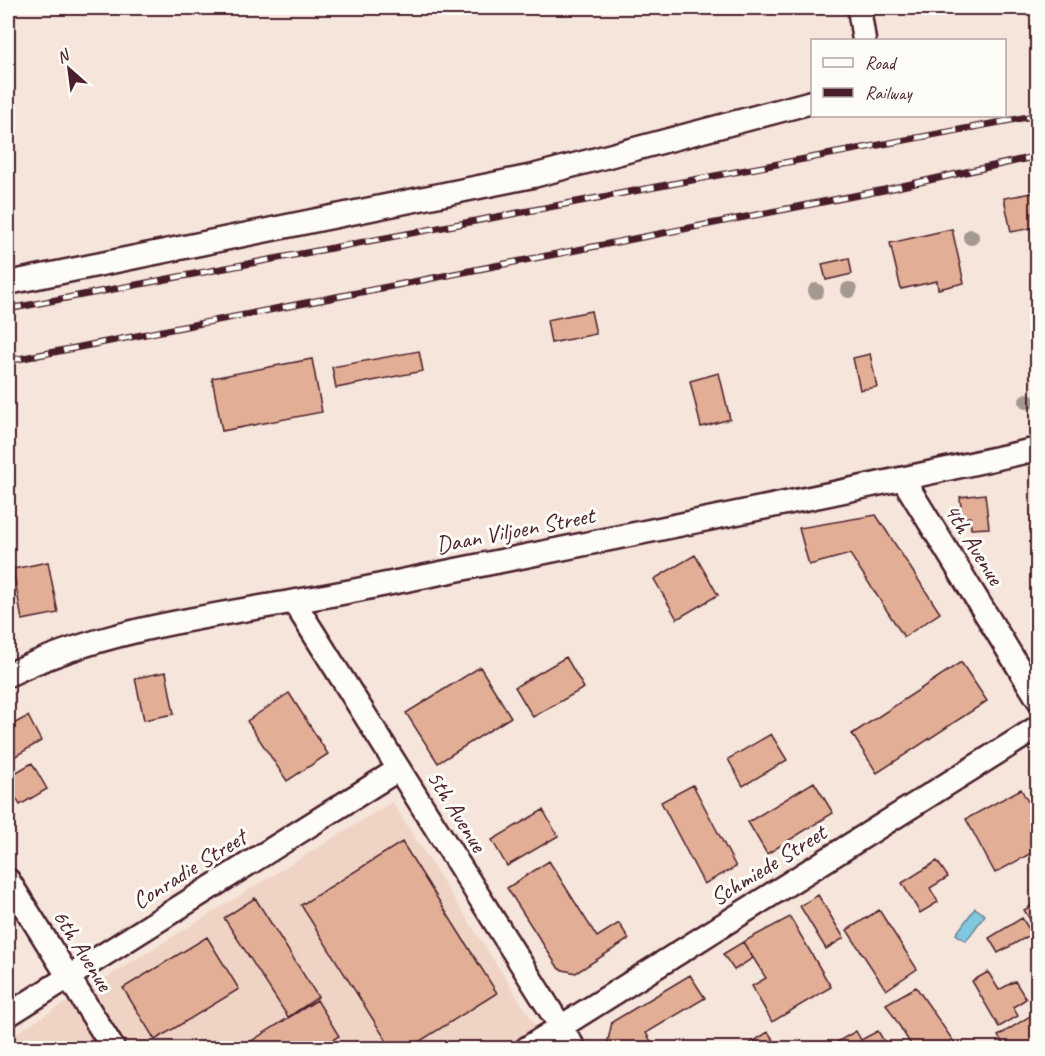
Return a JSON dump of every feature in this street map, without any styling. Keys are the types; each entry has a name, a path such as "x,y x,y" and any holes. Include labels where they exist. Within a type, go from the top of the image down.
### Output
{"street":[{"path":"859,8 864,39"},
{"path":"8,283 533,176 811,103"},
{"name":"Daan Viljoen Street","path":"8,675 37,661 94,642 183,621 294,602 903,479 1038,449"},
{"name":"4th Avenue","path":"903,479 1038,699"},
{"name":"5th Avenue","path":"294,602 574,1048"},
{"name":"Schmiede Street","path":"527,1048 1038,727"},
{"name":"Conradie Street","path":"8,1015 399,769"},
{"name":"6th Avenue","path":"8,880 113,1048"}],"shaded area":[{"path":"392,802 550,1048 8,1048 8,1038"}],"water":[{"path":"975,908 985,915 966,941 956,934"}],"building":[{"path":"1038,192 1038,227 1011,232 1004,198"},
{"path":"952,229 964,283 938,289 937,281 901,289 890,243"},
{"path":"849,258 852,274 826,280 822,264"},
{"path":"591,311 596,334 551,343 547,320"},
{"path":"419,351 423,371 336,388 332,367"},
{"path":"870,354 877,387 860,390 853,358"},
{"path":"312,359 322,412 222,431 212,378"},
{"path":"719,373 730,419 701,427 690,381"},
{"path":"985,494 989,528 971,529 970,517 962,518 960,497"},
{"path":"876,515 940,613 904,637 850,554 809,565 799,528"},
{"path":"695,555 718,595 677,619 654,579"},
{"path":"48,562 58,613 22,620 13,569"},
{"path":"8,580 12,600 8,601"},
{"path":"566,657 584,688 533,717 515,687"},
{"path":"961,662 987,701 877,773 852,734"},
{"path":"480,667 511,717 438,763 406,713"},
{"path":"166,672 174,714 144,720 135,678"},
{"path":"289,693 328,754 287,781 247,721"},
{"path":"28,716 41,741 12,758 14,762 8,766 8,727"},
{"path":"771,734 787,760 743,786 728,759"},
{"path":"32,763 47,789 20,805 8,784 8,777"},
{"path":"814,782 833,813 767,854 748,822"},
{"path":"693,785 736,867 704,884 661,802"},
{"path":"1021,789 1038,820 1038,837 1030,841 1035,851 995,873 966,819"},
{"path":"543,810 558,836 507,866 492,840"},
{"path":"1038,837 1038,855 1030,841"},
{"path":"402,842 497,993 409,1048 391,1048 301,905"},
{"path":"549,861 597,937 619,923 629,939 576,973 559,969 507,888"},
{"path":"937,861 948,877 930,888 938,902 920,913 902,883"},
{"path":"818,895 844,938 826,949 800,906"},
{"path":"255,898 318,997 288,1017 224,918"},
{"path":"1038,902 1038,932 1024,910"},
{"path":"879,910 917,969 886,990 847,930"},
{"path":"790,917 831,987 772,1022 752,986 766,978 743,942"},
{"path":"1022,918 1032,934 998,953 989,938"},
{"path":"207,937 239,989 155,1040 123,988"},
{"path":"743,942 753,958 734,970 723,954"},
{"path":"988,972 999,990 1015,981 1026,999 1013,1007 1018,1016 999,1027 972,981"},
{"path":"690,975 705,998 646,1033 655,1048 609,1048 607,1045 612,1022"},
{"path":"916,987 956,1045 951,1048 913,1048 886,1004"},
{"path":"317,1000 339,1036 319,1048 240,1048"},
{"path":"1038,1011 1038,1045 1032,1048 1006,1048 998,1036"},
{"path":"856,1031 861,1040 878,1031 888,1048 841,1048 837,1042"},
{"path":"768,1032 779,1048 743,1048"}],"railway":[{"path":"8,309 1038,115"},
{"path":"8,361 884,190 1038,156"}]}
